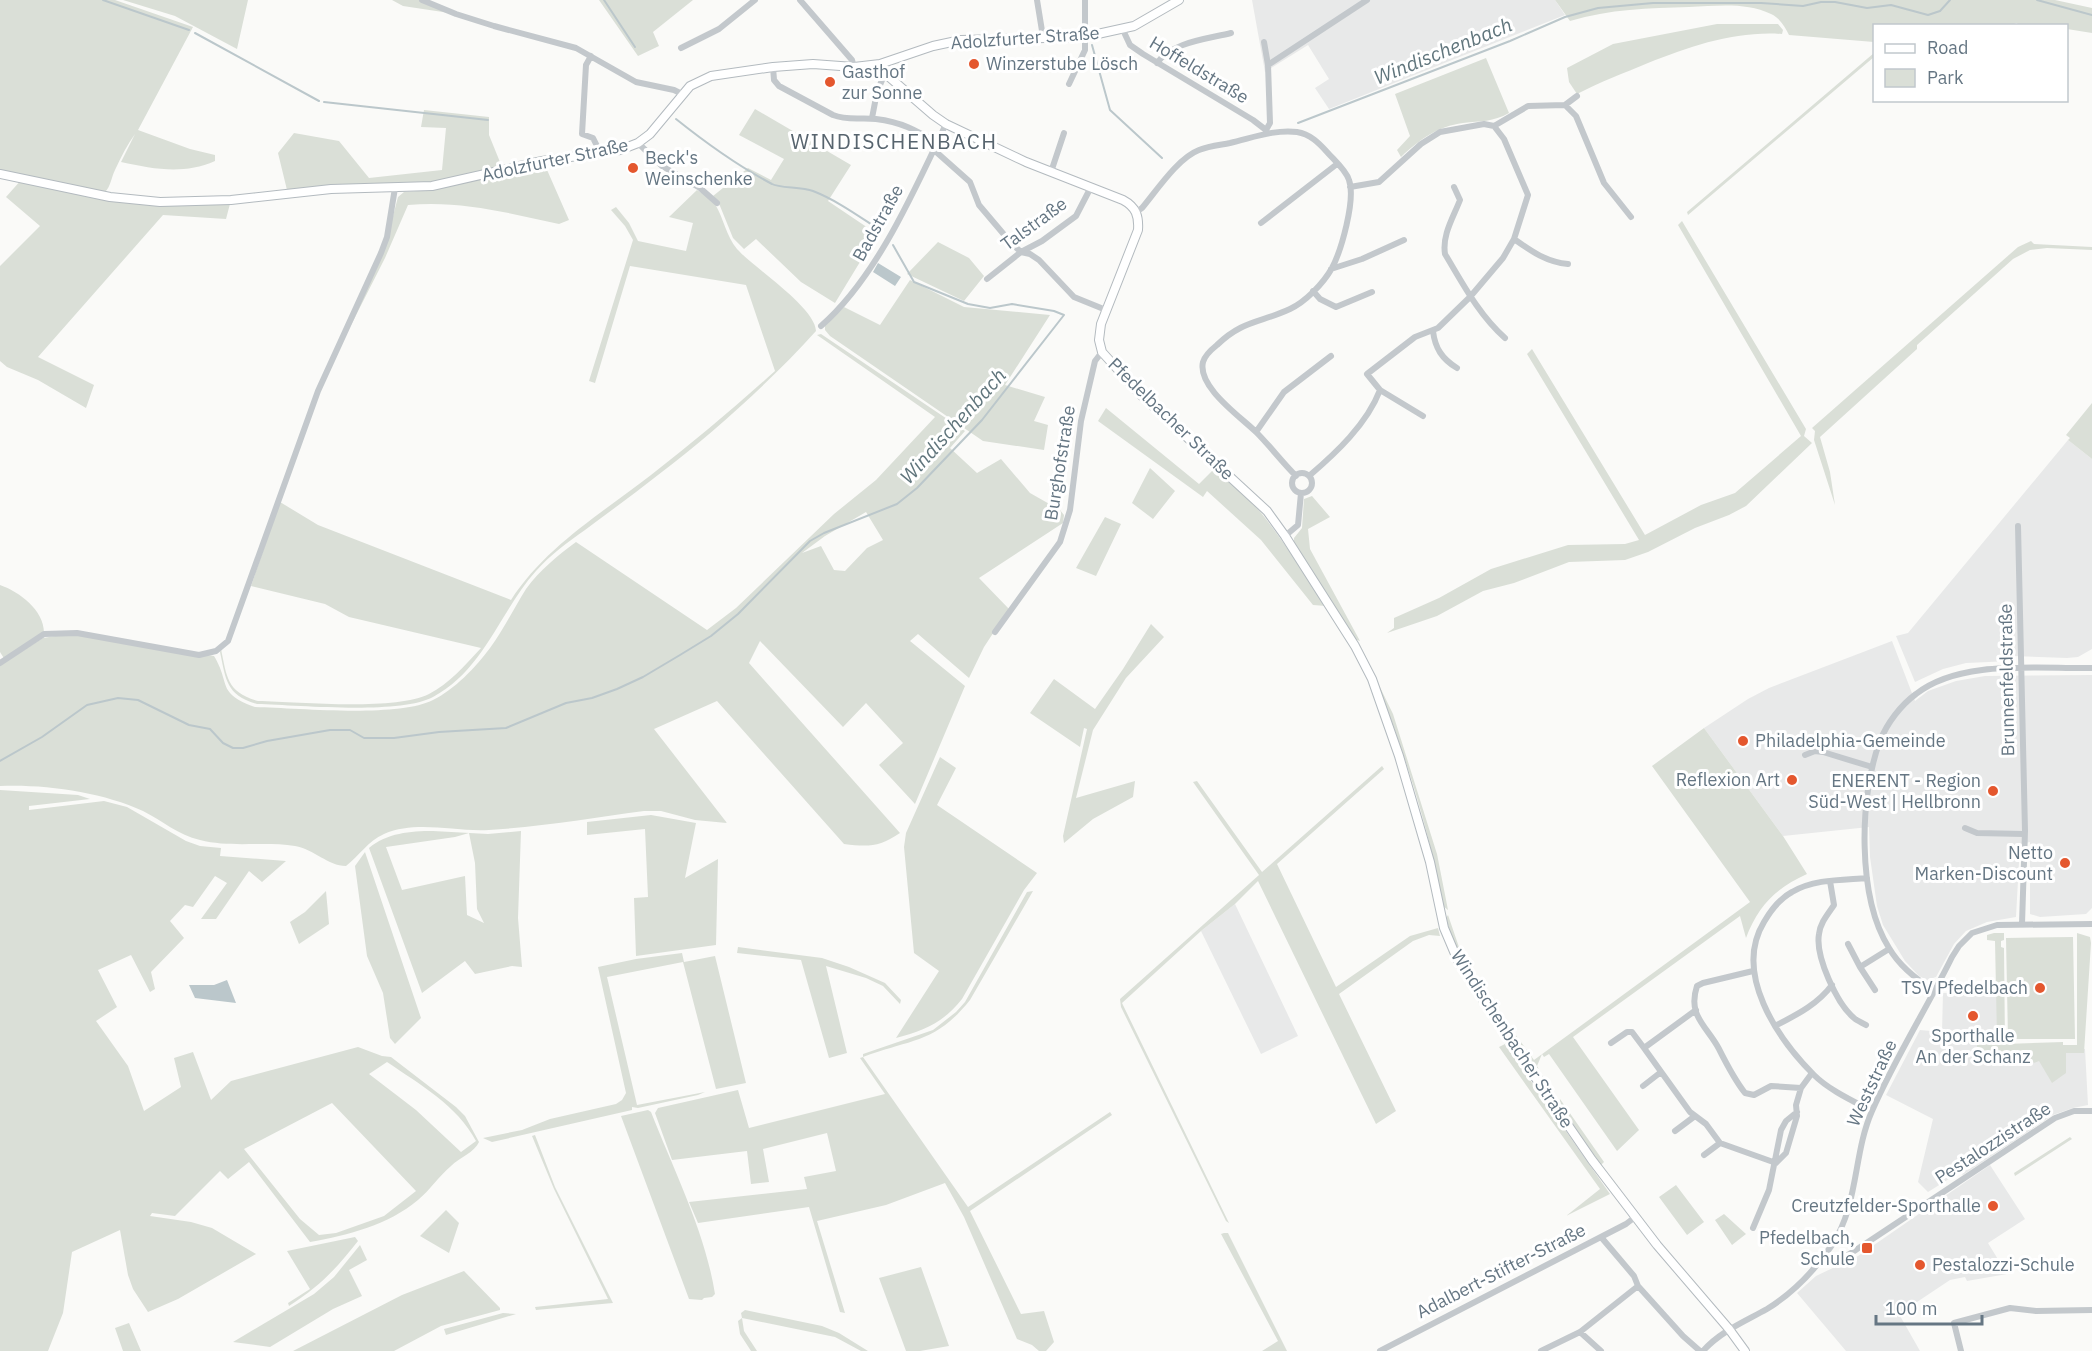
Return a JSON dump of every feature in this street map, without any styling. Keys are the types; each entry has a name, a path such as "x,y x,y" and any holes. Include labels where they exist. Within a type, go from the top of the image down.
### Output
{"street":[{"path":"422,0 494,26 576,48 636,82 674,90 682,94"},
{"path":"681,48 712,34 755,0"},
{"path":"800,0 852,60 854,67"},
{"path":"1037,0 1043,37"},
{"path":"1069,84 1085,50 1084,0"},
{"name":"Adolzfurter Straße","path":"0,174 110,197 160,202 231,200 332,189 432,186 542,161 601,154 638,143 660,123 690,86 711,76 813,64 854,67 880,64 933,46 961,40 1084,37 1123,30 1179,0"},
{"path":"1268,65 1367,0"},
{"name":"Hoffeldstraße","path":"1123,30 1130,45 1253,120 1266,132"},
{"path":"1157,63 1162,57 1179,47 1231,33"},
{"path":"1264,42 1268,65 1270,123 1266,132"},
{"path":"591,56 586,65 582,134 593,138 601,154"},
{"path":"880,64 885,73 946,124 999,150 1129,203 1136,212 1173,171 1198,150 1266,132 1300,132 1320,144 1350,181 1349,212 1342,243 1331,269 1302,302 1236,329 1208,353 1203,362 1206,381 1214,392 1256,432 1296,476"},
{"path":"773,67 774,80 779,86 808,103 843,118 872,118 905,125 937,143"},
{"path":"872,118 877,92 885,73"},
{"path":"1494,126 1528,106 1565,105 1577,96"},
{"path":"1565,105 1576,117 1604,183 1630,217"},
{"name":"Badstraße","path":"821,326 838,311 862,281 893,229 946,124"},
{"path":"1350,187 1379,182 1421,144 1440,132 1484,124 1494,126 1504,139 1528,195 1514,239 1503,258 1470,297 1433,331 1415,337 1367,374 1380,390 1423,416"},
{"path":"1051,172 1064,133"},
{"path":"638,143 662,166 700,188 717,203"},
{"path":"934,150 970,182 979,205 1012,244 1021,252 1030,254 1039,260 1074,297 1106,310"},
{"path":"1261,222 1337,164"},
{"name":"Talstraße","path":"987,279 1021,252 1042,241 1076,216 1091,187"},
{"path":"1454,187 1460,200 1446,234 1443,246 1445,254 1470,297 1490,325 1505,338"},
{"path":"0,663 44,634 53,633 77,633 199,655 216,651 228,641 318,391 387,237 395,188"},
{"name":"Pfedelbacher Straße","path":"1136,212 1138,220 1136,236 1106,310 1100,332 1102,352 1140,393 1267,511 1356,646"},
{"path":"1514,239 1541,258 1568,264"},
{"path":"1331,269 1362,259 1404,240"},
{"path":"1313,291 1320,299 1336,307 1372,292"},
{"path":"1433,331 1443,359 1457,368"},
{"name":"Burghofstraße","path":"995,632 1060,542 1074,488 1075,456 1080,421 1095,361 1102,352"},
{"path":"1256,432 1284,392 1331,356"},
{"path":"1309,477 1359,427 1380,390"},
{"path":"1296,476 1302,474 1311,480 1311,487 1307,492 1301,493"},
{"path":"1296,476 1293,486 1301,493"},
{"path":"1285,536 1298,525 1301,493"},
{"name":"Brunnenfeldstraße","path":"2018,526 2024,834 2022,924"},
{"name":"Windischenbacher Straße","path":"1356,646 1372,679 1399,756 1430,862 1444,928 1458,961 1554,1105 1635,1217 1745,1351"},
{"path":"1935,991 1908,972 1889,949 1880,931 1867,878 1866,799 1872,767 1881,738 1891,721 1916,694 1952,675 1979,669 2092,668"},
{"path":"1805,755 1823,752 1872,767"},
{"path":"1965,828 1977,832 2024,834"},
{"path":"1867,878 1816,882 1780,900 1758,931 1754,945 1753,971 1758,991 1775,1026 1812,1073 1872,1111"},
{"path":"1830,881 1834,905 1820,926 1818,936 1822,965 1853,1018 1866,1025"},
{"name":"Weststraße","path":"1701,1351 1715,1338 1767,1309 1790,1293 1832,1244 1849,1209 1861,1142 1872,1111 1952,957 1965,938 1982,929 1997,925 2092,924"},
{"path":"1848,944 1875,990"},
{"path":"1860,967 1889,949"},
{"path":"1753,971 1697,986 1694,994 1698,1020 1745,1093 1754,1095 1771,1086 1801,1088"},
{"path":"1775,1026 1808,1009 1832,985"},
{"path":"1644,1048 1696,1010"},
{"path":"1611,1043 1627,1032 1632,1032 1690,1112 1706,1124 1720,1143 1776,1163"},
{"path":"1643,1086 1661,1072"},
{"path":"1776,1163 1786,1153 1801,1088 1812,1073"},
{"name":"Pestalozzistraße","path":"1821,1259 1835,1262 1865,1244 2055,1118 2074,1111 2092,1111"},
{"path":"1754,1228 1776,1163 1775,1153 1781,1130 1786,1121 1797,1112"},
{"path":"1675,1131 1695,1116"},
{"path":"1704,1155 1720,1143"},
{"name":"Adalbert-Stifter-Straße","path":"1380,1351 1601,1237 1635,1217"},
{"path":"1601,1237 1634,1276 1638,1286 1683,1336 1701,1351"},
{"path":"1541,1351 1580,1332 1638,1286"},
{"path":"1961,1351 1954,1323 2010,1308 2036,1311 2092,1310"},
{"path":"1580,1332 1601,1351"}],"shaded area":[{"path":"1252,0 1555,0 1565,15 1329,109 1315,88 1329,79 1308,45 1265,72"},
{"path":"878,263 901,277 895,286 873,272"},
{"path":"2068,440 2092,459 2092,649 2078,657 2013,656 2011,661 1966,663 1943,669 1915,682 1896,636 1908,633"},
{"path":"1892,641 1915,701 1928,691 1956,681 1985,676 2092,675 2092,908 2086,914 2040,917 2030,914 2030,842 2020,844 2016,917 1987,922 1966,931 1954,944 1936,977 1927,980 1919,976 1905,961 1883,925 1877,906 1870,857 1869,827 1783,836 1704,728 1769,688"},
{"path":"1235,904 1298,1036 1261,1054 1201,931"},
{"path":"227,980 236,1003 195,998 189,985 214,985"},
{"path":"2002,991 2003,1045 2085,1049 2088,1105 2053,1115 1963,1175 1960,1172 1928,1192 1918,1182 1933,1119 1886,1095 1920,1030 1942,1032 1943,993"},
{"name":"Pestalozzi-Schule","path":"1990,1165 2025,1219 1988,1243 2007,1274 1967,1281 1965,1277 1950,1280 1899,1314 1920,1351 1846,1351 1797,1293 1816,1276 1858,1256"}],"green space":[{"path":"0,0 115,0 193,27 138,130 190,149 215,155 215,161 180,169 121,162 135,134 105,192 0,170"},
{"path":"123,0 248,0 237,49 175,16"},
{"path":"392,0 422,0 456,14 403,6"},
{"path":"599,0 693,0 653,32 659,46 638,56"},
{"path":"1555,0 2055,0 2092,8 2092,33 2068,29 2068,24 1873,24 1873,42 1789,35 1782,23 1774,16 1761,10 1741,6 1630,10 1570,21"},
{"path":"1717,24 1778,24 1783,30 1782,34 1730,37 1697,46 1648,63 1577,94 1569,82 1567,68 1613,44"},
{"path":"1873,54 1873,58 1688,215 1687,212"},
{"path":"1486,58 1509,113 1492,120 1445,127 1422,140 1401,157 1397,150 1410,136 1395,94"},
{"path":"755,109 851,165 828,201 877,234 835,303 801,282 756,239 744,249 733,238 720,206 713,196 748,168 771,180 784,159 739,135"},
{"path":"424,110 489,117 489,135 502,167 430,183 331,185 287,190 278,153 294,133 339,141 369,178 442,170 446,128 421,127"},
{"path":"544,163 569,220 559,224 465,206 408,205 385,258 349,329 383,254 398,197 404,192 432,190"},
{"path":"22,179 110,197 231,200 226,219 163,215 38,357 94,385 86,408 38,380 7,367 0,361 0,266 40,226 6,197"},
{"path":"697,190 715,204 730,239 737,249 806,311 816,331 760,389 720,425 547,560 523,587 479,656 466,672 433,697 418,703 397,706 322,707 257,704 233,691 226,678 221,649 230,683 240,693 258,701 371,704 414,699 429,694 450,680 481,648 349,617 325,604 251,586 280,502 318,525 511,600 540,563 557,547 683,450 775,371 746,285 630,266 595,383 589,381 633,240 625,226 611,210 616,207 629,223 638,241 686,251 693,223 669,217"},
{"path":"1682,221 1806,429 1804,436 1812,443 1746,506 1648,552 1625,560 1569,562 1514,583 1483,591 1437,616 1387,633 1394,628 1394,618 1439,598 1491,569 1568,545 1625,544 1639,540 1527,354 1532,349 1645,535 1701,505 1735,493 1801,436 1678,225"},
{"path":"2031,241 2034,244 2092,247 2092,250 2047,248 2030,250 2013,259 1917,345 1917,349 1820,437 1830,472 1835,505 1814,440 1815,431 1812,428 2018,247"},
{"path":"938,242 969,258 984,276 964,301 907,274"},
{"path":"910,280 964,307 1050,315 1005,385 1045,397 1034,421 1048,425 1044,450 983,441 830,336 825,330 825,325 844,307 880,325"},
{"path":"821,334 965,431 950,448 977,473 1001,459 1030,493 1060,510 1064,515 1063,523 979,578 1009,609 984,647 969,678 918,634 910,641 965,686 915,804 879,765 903,743 866,703 843,727 760,641 749,663 900,833 893,838 874,845 844,844 717,701 654,729 727,823 695,820 661,811 644,811 547,825 489,830 409,828 378,837 346,866 333,863 295,846 224,844 192,838 143,811 92,794 36,786 0,786 0,665 43,638 77,635 214,656 229,692 255,707 347,711 417,706 441,696 471,670 495,641 531,582 576,542 707,630 736,608 834,514 876,480 935,417 817,335","holes":["866,512 883,540 867,548 845,571 834,570 821,546 802,553 825,536"]},
{"path":"2092,403 2092,459 2068,440 2070,438 2066,435"},
{"path":"1106,408 1199,484 1214,469 1239,490 1270,525 1326,606 1313,605 1261,540 1207,491 1203,497 1098,421"},
{"path":"1150,468 1175,491 1153,519 1132,503"},
{"path":"1312,496 1330,517 1308,529 1310,549 1360,641 1355,639 1294,544 1294,538 1302,528 1304,499"},
{"path":"1105,517 1121,524 1096,576 1076,568"},
{"path":"0,585 15,592 36,610 44,634 5,660 0,652"},
{"path":"1151,624 1164,637 1126,678 1093,730 1076,798 1135,781 1133,797 1093,819 1064,843 1063,836 1087,729 1084,728 1080,747 1030,713 1054,679 1095,709"},
{"path":"1375,677 1393,714 1437,854 1448,910 1443,906 1431,848 1415,790"},
{"path":"1704,728 1783,836 1807,874 1786,885 1769,899 1756,916 1746,938 1740,916 1573,1037 1639,1130 1617,1151 1549,1054 1544,1057 1542,1054 1750,902 1652,766"},
{"path":"940,757 956,768 937,805 1037,873 1024,890 962,999 941,1020 916,1032 896,1038 939,971 914,953 904,847 906,833"},
{"path":"1382,766 1384,769 1277,864 1336,987 1410,936 1438,928 1440,936 1429,935 1413,941 1339,994 1396,1111 1376,1124 1258,881 1122,1003 1229,1223 1121,1007 1120,999 1259,875 1193,782 1197,781 1262,872"},
{"path":"0,790 78,795 90,799 29,806 29,810 104,801 127,807 186,841 200,846 221,848 220,856 286,861 262,882 249,871 216,919 201,919 227,883 215,876 193,907 185,905 170,921 184,938 151,972 155,989 150,992 131,955 98,970 117,1007 96,1021 128,1066 144,1111 181,1087 174,1058 193,1052 211,1100 231,1081 358,1047 391,1057 456,1107 465,1116 479,1142 477,1146 454,1163 418,1200 394,1216 367,1228 310,1242 249,1162 228,1179 220,1171 175,1216 152,1213 150,1216 191,1222 212,1228 256,1254 178,1299 148,1312 133,1289 128,1275 120,1230 72,1252 63,1313 48,1351 0,1351","holes":["387,1062 448,1106 468,1128 476,1141 461,1152 416,1110 369,1074","332,1103 416,1191 384,1216 336,1233 319,1235 300,1219 244,1149"]},
{"path":"651,815 696,823 685,878 718,859 716,945 636,956 634,898 648,897 645,829 587,835 587,822"},
{"path":"433,831 488,834 521,831 518,918 522,967 512,966 475,974 465,961 422,993 369,848 391,836 407,832","holes":["469,833 475,863 477,909 484,923 467,915 465,876 402,890 386,847"]},
{"path":"365,852 421,1018 395,1044 390,1038 383,993 367,956 355,866"},
{"path":"326,891 329,924 299,944 290,922 305,912"},
{"path":"1033,891 970,1000 957,1014 933,1033 863,1057 863,1054 933,1030 956,1012 965,1002 1027,892"},
{"path":"1448,915 1461,953 1483,990 1534,1060 1542,1054 1537,1066 1554,1096 1552,1098 1465,970 1455,948 1446,918"},
{"path":"2004,933 2001,947 2004,948 2005,1044 2063,1042 2063,1045 2077,1045 2077,933 2090,937 2084,1053 2066,1053 2066,1073 2052,1083 2039,1061 2034,1063 2028,1054 2014,1060 2008,1050 1983,1063 1977,1052 1977,1044 1990,1043 1990,1038 1997,1037 1995,941 1987,940 1987,935"},
{"name":"TSV Pfedelbach","path":"2073,937 2075,1039 2008,1039 2006,938"},
{"path":"738,947 822,958 849,967 885,983 901,1000 900,1004 883,986 866,978 826,966 847,1053 829,1058 801,960 737,953"},
{"path":"682,953 684,962 715,956 746,1083 716,1089 683,962 607,977 637,1105 705,1092 638,1108 632,1107 632,1110 492,1142 483,1138 522,1130 550,1119 616,1104 622,1100 626,1093 598,967"},
{"path":"1505,1044 1610,1194 1566,1216 1600,1189 1499,1047"},
{"path":"863,1057 968,1207 1110,1112 1112,1115 970,1211 1021,1314 1044,1311 1054,1342 1046,1351 1039,1351 1032,1345 1017,1339 964,1217 945,1183 886,1205 817,1221 845,1313 840,1312 809,1207 698,1223 689,1202 807,1189 804,1177 836,1171 827,1133 763,1149 769,1182 751,1184 747,1151 672,1160 655,1113 658,1108 738,1090 749,1128 885,1094 860,1058"},
{"path":"1560,1099 1604,1162 1600,1166 1559,1107"},
{"path":"648,1110 651,1112 688,1202 704,1247 715,1294 712,1297 702,1300 689,1299 621,1116"},
{"path":"535,1135 555,1187 613,1303 536,1310 535,1307 608,1299 554,1189 532,1136"},
{"path":"2070,1137 2072,1139 2015,1176 2014,1173"},
{"path":"1676,1185 1704,1222 1687,1235 1659,1197"},
{"path":"446,1210 459,1223 449,1253 420,1236"},
{"path":"1724,1214 1746,1234 1732,1245 1715,1220"},
{"path":"1228,1233 1287,1351 1262,1351 1278,1341 1221,1234"},
{"path":"355,1237 358,1241 334,1269 310,1291 289,1306 288,1303 310,1289 287,1251"},
{"path":"360,1245 367,1260 349,1270 362,1296 333,1309 270,1347 233,1342 314,1294 334,1277"},
{"path":"921,1267 949,1346 906,1351 879,1278"},
{"path":"464,1271 500,1310 441,1326 394,1351 293,1351 402,1295"},
{"path":"745,1310 822,1326 839,1333 868,1351 861,1351 835,1337 742,1318 741,1313"},
{"path":"503,1313 516,1314 446,1335 444,1329"},
{"path":"742,1318 744,1331 757,1351 751,1351 740,1334 738,1321"},
{"path":"129,1323 141,1351 123,1351 115,1328"}],"waterway":[{"path":"103,0 189,30"},
{"path":"604,0 635,47"},
{"name":"Windischenbach","path":"1298,123 1510,41 1565,17 1598,8 1653,3 1761,3 1803,6 1835,2 1867,8 1891,5 1928,15 1940,11 1950,0"},
{"name":"Windischenbach","path":"2037,0 2092,15"},
{"path":"195,33 319,101"},
{"path":"1092,45 1110,110 1162,158"},
{"path":"324,102 488,120"},
{"path":"676,119 722,154 772,184 813,191 838,203 877,228"},
{"name":"Windischenbach","path":"0,761 42,737 87,705 118,698 138,700 189,725 210,729 223,743 233,748 243,748 267,741 330,730 350,730 364,738 394,738 439,732 506,728 566,703 592,698 643,677 711,636 738,614 810,541 824,533 897,504 917,488 982,420 1064,315 1054,311 1012,304 990,308 968,304 914,282 893,245"}],"place":[{"name":"Winzerstube Lösch","path":"974,64"},
{"name":"Gasthof zur Sonne","path":"830,82"},
{"name":"Beck's Weinschenke","path":"633,168"},
{"name":"Philadelphia-Gemeinde","path":"1743,741"},
{"name":"Reflexion Art","path":"1792,780"},
{"name":"ENERENT - Region Süd-West | Hellbronn","path":"1993,791"},
{"name":"Netto Marken-Discount","path":"2065,863"},
{"name":"TSV Pfedelbach","path":"2040,988"},
{"name":"Sporthalle An der Schanz","path":"1973,1016"},
{"name":"Creutzfelder-Sporthalle","path":"1993,1206"},
{"name":"Pfedelbach, Schule","path":"1867,1248"},
{"name":"Pestalozzi-Schule","path":"1920,1265"}],"district":[{"name":"WINDISCHENBACH","path":"894,142"}]}
